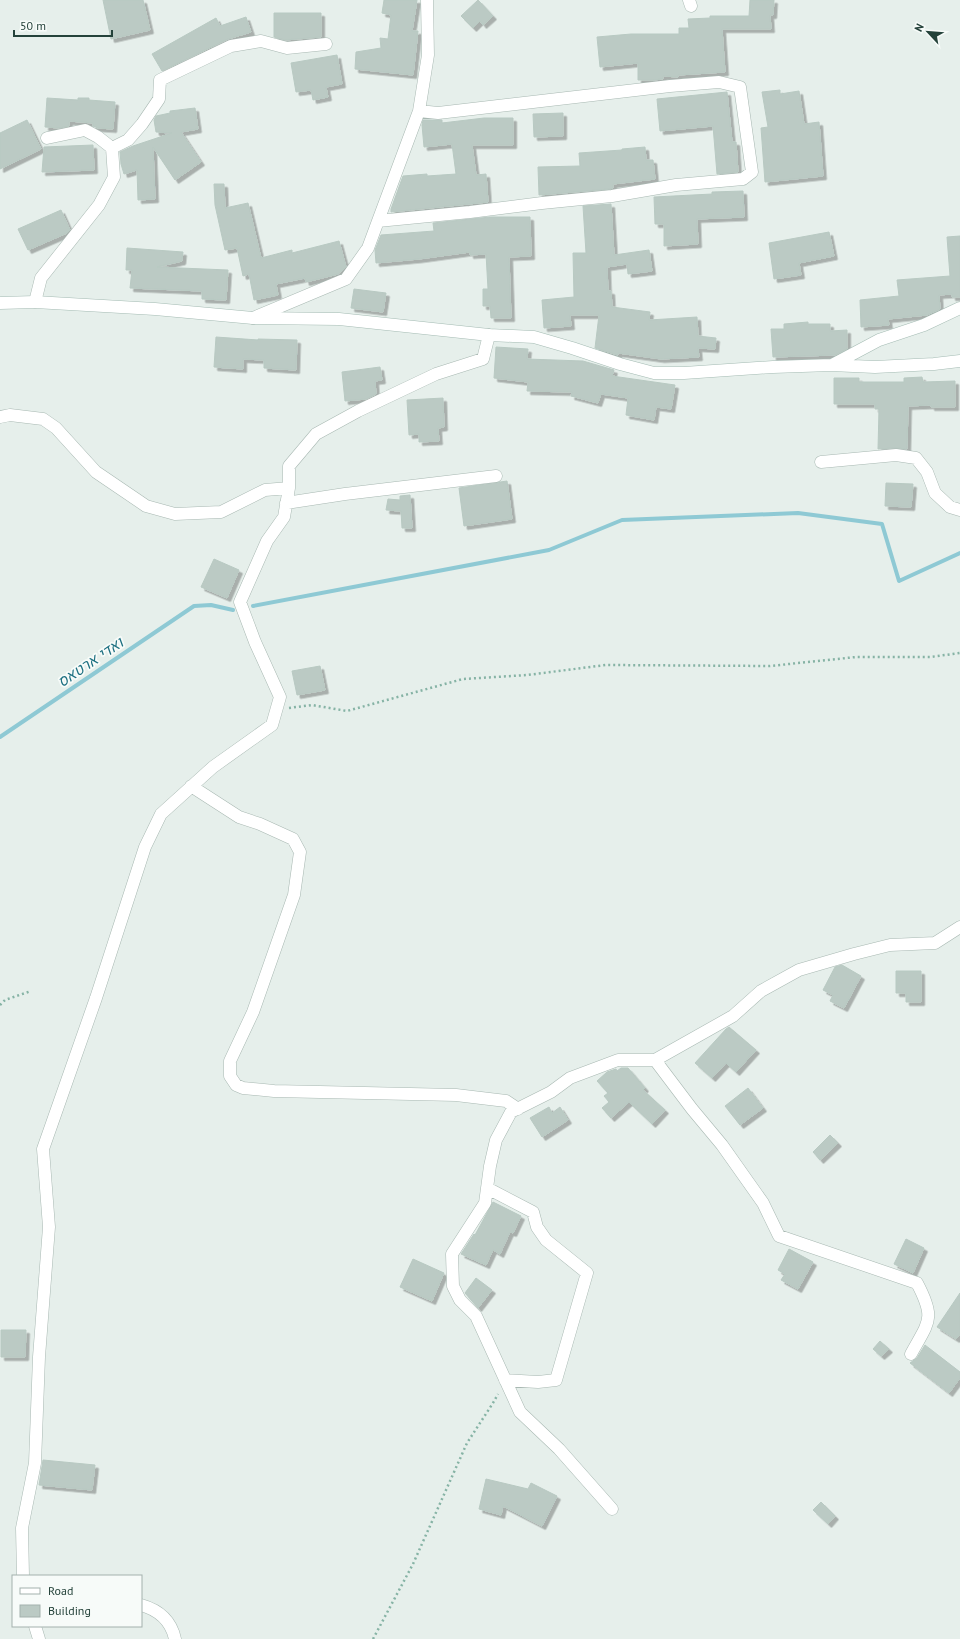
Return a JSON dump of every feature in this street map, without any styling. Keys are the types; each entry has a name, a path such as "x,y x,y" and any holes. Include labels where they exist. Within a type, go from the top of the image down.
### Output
{"street":[{"path":"253,318 346,279 368,248 419,110 428,55 427,0"},
{"path":"112,148 128,140 142,124 159,99 160,80 231,46 261,41 287,48 326,44"},
{"path":"378,221 612,196 676,185 743,179 752,172 740,87 719,82 604,93 438,113 419,110"},
{"path":"35,302 41,278 99,205 114,177 112,148 98,137 85,130 47,138"},
{"path":"0,303 35,302 155,309 253,318 339,319 490,335 534,337 654,374 831,365 875,367 960,361"},
{"path":"831,365 879,340 924,325 960,308"},
{"path":"23,1575 22,1528 35,1463 39,1357 49,1227 43,1149 94,1005 146,847 161,814 213,767 272,725 280,697 255,642 240,602 267,541 284,517 289,488 289,466 316,434 358,411 436,374 483,359 490,335"},
{"path":"0,417 10,415 43,419 56,428 96,472 146,506 175,514 221,512 265,490 289,488"},
{"path":"821,462 896,455 916,458 927,472 935,493 950,507 960,510"},
{"path":"286,503 345,494 496,476"},
{"path":"191,786 239,817 260,824 293,839 300,852 294,895 253,1012 230,1061 230,1076 236,1085 243,1088 268,1090 456,1095 506,1102 518,1109"},
{"path":"612,1509 559,1449 520,1412 476,1316 460,1300 453,1286 452,1254 485,1202 490,1166 496,1140 511,1112 551,1092 570,1078 618,1060 655,1060 733,1016 761,991 799,970 890,945 935,943 960,927"},
{"path":"655,1060 692,1109 722,1145 763,1203 779,1236 917,1284 927,1302 929,1316 911,1354"},
{"path":"487,1188 533,1212 537,1227 546,1240 587,1273 556,1380 538,1382 505,1380"},
{"path":"142,1605 152,1608 166,1617 174,1631 175,1639"},
{"path":"35,1627 39,1639"}],"path":[{"path":"277,710 312,705 347,711 463,679 527,675 606,665 770,666 856,657 930,657 960,653"},
{"path":"0,1004 5,1000 31,991"},
{"path":"373,1639 413,1564 467,1443 493,1403 505,1380"}],"building":[{"path":"103,0 143,0 150,30 111,39"},
{"path":"384,0 417,0 412,31 418,31 413,75 355,69 356,52 381,48 380,38 388,39 391,15 382,13"},
{"path":"478,0 493,16 483,25 480,21 473,28 461,16"},
{"path":"750,0 774,0 773,15 770,15 771,29 722,29 725,72 678,75 678,77 663,76 663,79 638,80 638,63 600,67 597,37 631,34 679,34 679,28 689,28 688,19 710,18 710,16 749,16"},
{"path":"274,13 321,13 321,37 285,40 274,37"},
{"path":"246,17 251,32 228,39 162,71 152,54 216,18 220,26"},
{"path":"337,55 342,84 326,87 328,97 313,100 311,90 296,92 291,63"},
{"path":"780,90 780,94 799,91 804,124 819,122 823,176 765,182 761,128 768,127 762,92"},
{"path":"727,92 732,142 736,142 738,172 717,174 713,126 660,131 657,99"},
{"path":"47,98 78,100 78,98 89,98 89,100 115,102 113,129 98,128 93,126 93,123 69,121 69,126 60,128 45,127"},
{"path":"195,108 198,129 181,132 201,162 175,180 153,147 155,199 138,200 137,170 124,174 120,152 172,133 156,132 154,120 156,116 170,113 170,111"},
{"path":"563,113 563,136 534,137 533,114"},
{"path":"484,118 513,118 513,145 472,145 476,175 486,174 488,202 391,212 403,176 456,174 452,144 424,147 423,120 442,120 442,123"},
{"path":"27,120 41,149 0,169 0,133"},
{"path":"93,145 94,170 42,172 44,147"},
{"path":"645,147 646,160 653,160 655,179 613,184 613,188 610,189 539,195 538,167 580,166 579,153"},
{"path":"214,184 224,184 225,208 248,203 261,258 292,250 292,253 339,241 346,267 338,274 306,282 305,278 276,284 278,295 254,300 249,274 243,276 237,248 225,250 215,205"},
{"path":"743,191 744,217 697,219 698,244 664,246 664,224 655,224 654,197"},
{"path":"611,204 614,255 649,250 652,271 628,274 627,264 607,267 608,291 611,291 612,307 650,312 649,320 697,317 698,336 716,338 715,349 698,348 699,357 661,359 618,353 618,355 595,348 599,315 570,315 571,326 544,328 542,300 574,297 573,253 586,253 583,206"},
{"path":"61,210 70,230 67,233 28,250 18,229"},
{"path":"490,217 530,217 531,256 509,257 511,318 491,318 490,306 483,306 483,289 488,289 486,254 470,255 470,252 376,263 375,250 381,235 434,231 433,223"},
{"path":"829,232 834,256 799,263 801,275 774,279 769,243"},
{"path":"960,236 960,297 952,297 952,294 939,295 940,309 927,315 888,319 889,325 861,327 860,300 899,296 897,280 950,276 947,237"},
{"path":"127,248 183,252 182,261 157,267 228,270 226,300 202,299 202,291 130,288 132,270 126,270"},
{"path":"354,289 386,293 383,312 351,308"},
{"path":"808,322 808,324 830,324 830,331 847,330 847,349 835,355 773,357 771,329 784,329 784,324"},
{"path":"216,337 258,340 297,340 296,370 264,368 264,360 243,359 243,369 214,367"},
{"path":"496,347 528,349 527,359 583,361 614,370 612,376 675,385 671,409 656,407 654,420 626,415 628,398 601,394 598,403 571,396 572,392 527,391 528,382 494,378"},
{"path":"380,367 382,380 375,381 376,394 366,399 345,401 342,372"},
{"path":"922,377 923,382 955,381 955,407 931,407 931,405 908,406 907,449 878,449 879,409 875,409 875,404 834,404 834,378 859,378 859,382 904,382 904,378"},
{"path":"443,398 444,427 438,428 439,441 419,442 419,434 409,435 407,400"},
{"path":"507,481 512,519 464,526 459,488"},
{"path":"886,483 913,484 911,507 885,506"},
{"path":"410,495 412,528 402,528 401,511 386,510 388,499 400,500 400,496"},
{"path":"214,559 239,570 227,598 201,587"},
{"path":"320,666 325,690 297,695 292,671"},
{"path":"842,965 861,976 844,1008 830,1001 833,995 823,990 835,967"},
{"path":"896,971 921,971 921,1002 906,1002 906,993 896,993"},
{"path":"729,1027 756,1050 736,1072 726,1063 712,1078 695,1063"},
{"path":"621,1068 628,1068 645,1088 643,1090 665,1110 652,1124 629,1102 611,1118 602,1108 609,1102 604,1096 608,1093 597,1081 607,1072 616,1069 617,1071"},
{"path":"748,1088 763,1108 740,1125 725,1106"},
{"path":"549,1107 552,1113 560,1107 568,1120 542,1137 530,1118"},
{"path":"830,1135 838,1143 820,1160 813,1152"},
{"path":"493,1202 521,1216 513,1233 510,1232 500,1254 493,1250 486,1265 461,1254 474,1234 475,1235"},
{"path":"906,1239 924,1248 913,1273 894,1264"},
{"path":"789,1249 813,1262 798,1289 781,1280 785,1274 778,1270"},
{"path":"413,1259 444,1273 432,1301 400,1287"},
{"path":"476,1278 492,1290 478,1308 465,1293"},
{"path":"960,1293 960,1334 956,1339 937,1327"},
{"path":"1,1330 26,1330 25,1357 1,1357"},
{"path":"880,1341 889,1349 881,1356 873,1349"},
{"path":"925,1345 960,1372 960,1378 949,1393 910,1363 917,1358"},
{"path":"43,1460 95,1465 92,1490 39,1485"},
{"path":"486,1479 528,1489 531,1483 557,1496 542,1526 503,1506 501,1515 479,1509"},
{"path":"821,1502 835,1516 828,1524 813,1510"}],"waterway":[{"path":"253,606 549,550 622,520 798,513 882,524 899,581 960,553"},
{"name":"ואדי ארטאס","path":"0,737 194,606 211,605 233,610"}]}
